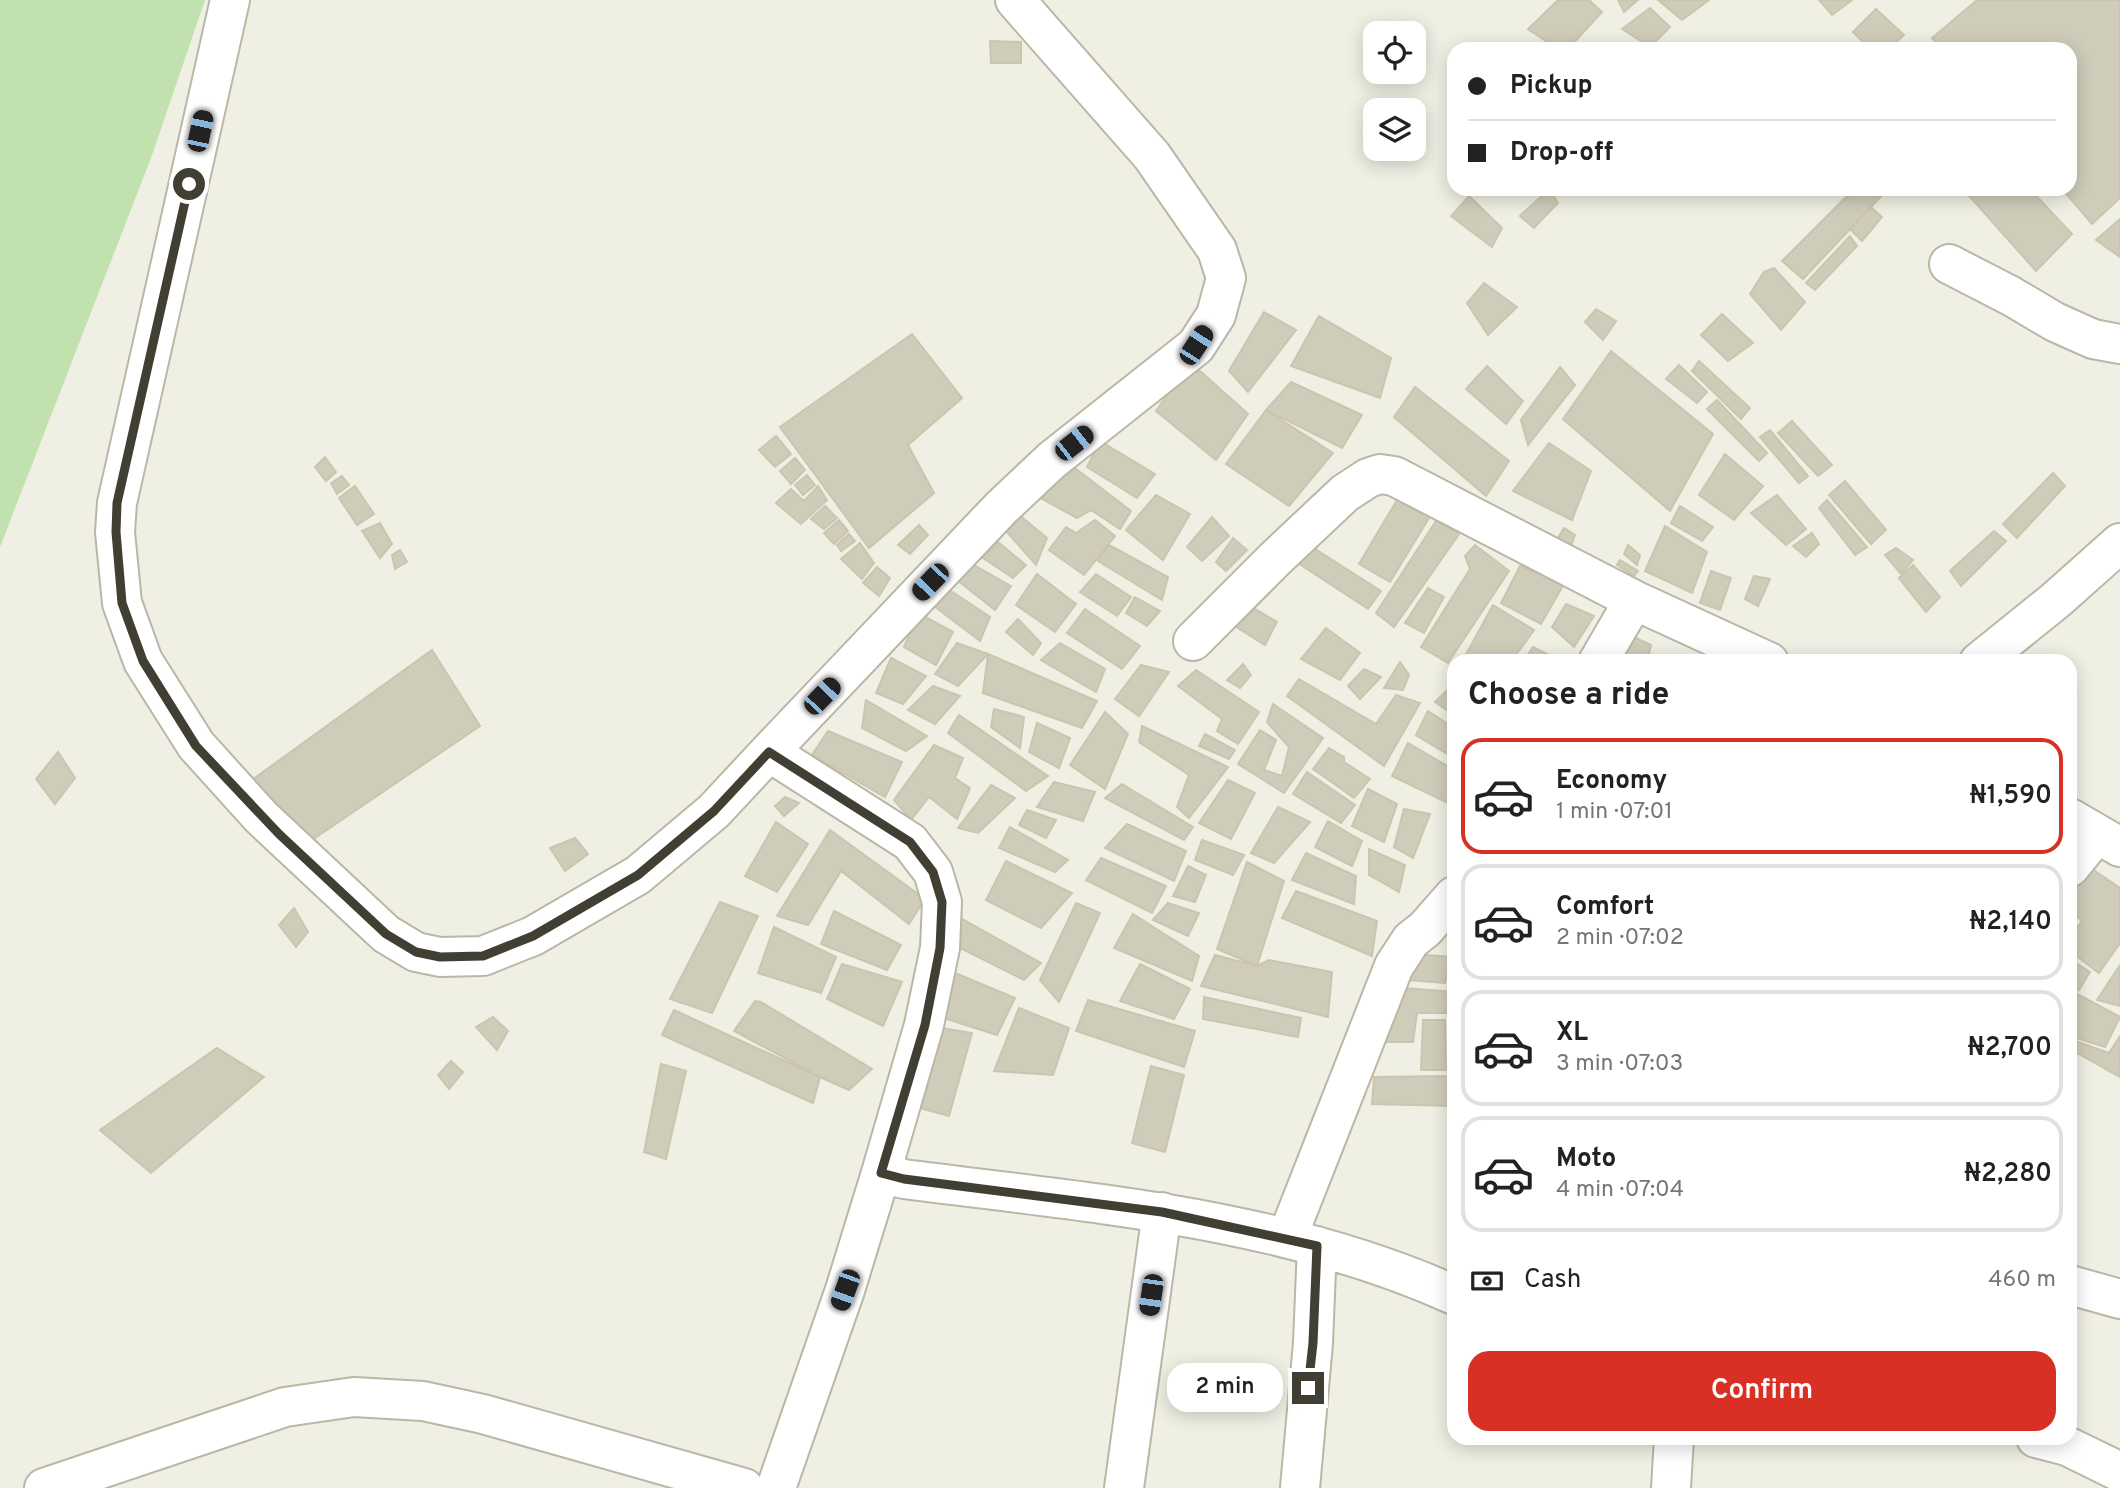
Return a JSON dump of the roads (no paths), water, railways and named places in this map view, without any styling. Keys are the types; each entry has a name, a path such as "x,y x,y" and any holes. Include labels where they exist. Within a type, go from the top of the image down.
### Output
{"street":[{"path":"230,0 117,503 116,532 122,603 143,661 196,746 261,817 386,934 416,952 440,957 483,956 533,936 638,875 714,811 1002,507 1052,460 1196,345 1216,314 1226,278 1217,250 1152,156 1015,0"},
{"path":"1949,264 2055,322 2093,338 2120,344"},
{"path":"1193,641 1345,494 1368,478 1380,474 1394,477 1634,600 1752,654"},
{"path":"1989,654 2120,544"},
{"path":"1603,654 1634,600"},
{"path":"769,752 910,842 933,872 942,902 940,948 925,1025 845,1290 776,1488"},
{"path":"2077,858 2096,833"},
{"path":"1300,1488 1313,1343 1302,1242 1394,966 1411,940 1425,929 1447,904"},
{"path":"881,1173 904,1179 1162,1212 1302,1242 1447,1292"},
{"path":"1124,1488 1162,1212"},
{"path":"2077,1287 2120,1299"},
{"path":"44,1488 285,1407 354,1397 424,1401 483,1414 744,1488"},
{"path":"1671,1488 1674,1445"},
{"path":"2063,1445 2120,1472"}]}
